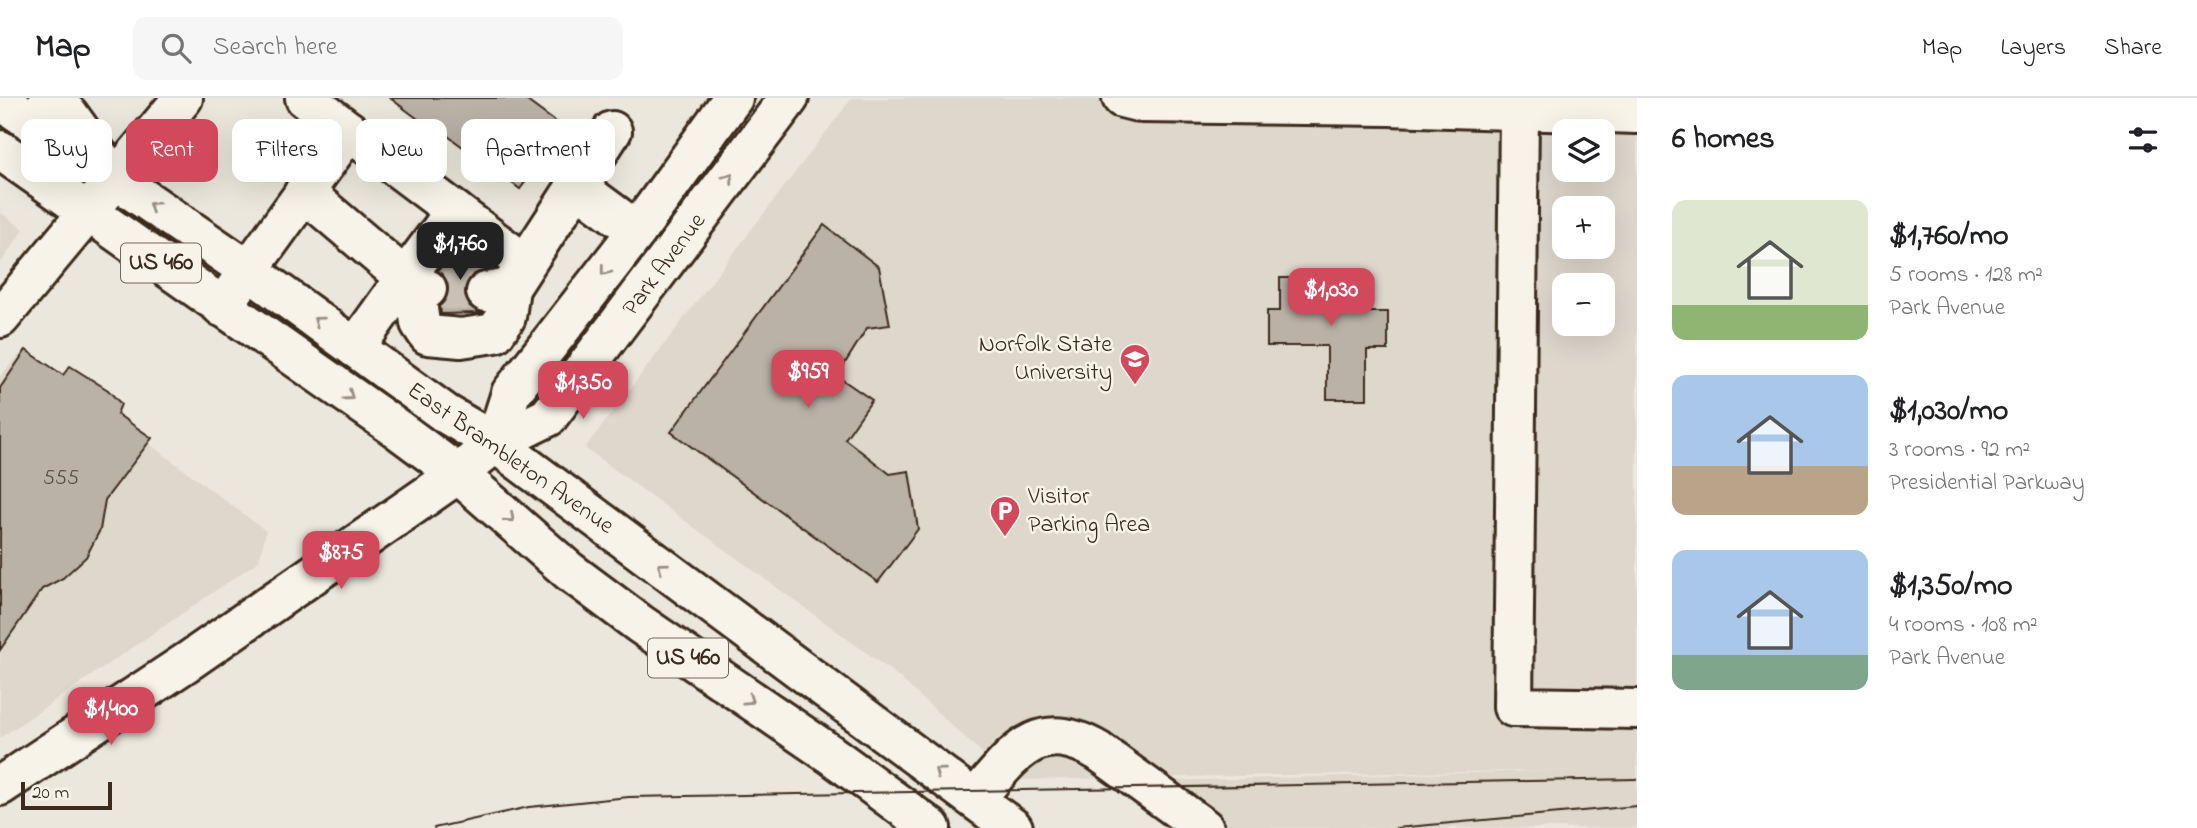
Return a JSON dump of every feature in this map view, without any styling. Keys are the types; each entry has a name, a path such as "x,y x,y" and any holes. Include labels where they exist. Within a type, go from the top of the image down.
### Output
{"main road":[{"path":"0,318 183,98"},
{"path":"305,98 455,211 507,281"},
{"name":"Park Avenue","path":"495,443 511,393 637,231 733,98"},
{"name":"Park Avenue","path":"0,786 190,660 458,474 495,443 548,417 789,98"},
{"path":"1122,98 1142,103 1388,106 1637,114"},
{"name":"East Brambleton Avenue","path":"0,100 248,270 446,414 495,443 1013,828"},
{"path":"67,104 116,181"},
{"path":"1518,112 1513,707 1637,709"},
{"path":"222,307 349,131"},
{"name":"East Brambleton Avenue","path":"0,150 458,474 569,571 640,624 830,754 930,828"},
{"path":"304,192 417,285 420,323 428,335 461,338 495,333 506,317 507,281 579,182"},
{"path":"576,186 637,231"},
{"path":"355,348 417,285 455,211"},
{"path":"975,799 1025,745 1045,737 1057,737 1085,744 1097,751 1204,828"}],"shaded area":[{"name":"Norfolk State University","path":"852,98 1637,98 1637,828 1226,828 1158,781 1581,770 1012,780 893,672 585,448"},
{"path":"0,212 24,229 0,264"},
{"path":"24,350 266,531 259,561 0,738 0,376"}],"building":[{"path":"390,98 523,98 551,119 461,119 461,146 447,135 447,119 418,119"},
{"path":"510,182 525,182 520,189"},
{"path":"824,225 879,267 890,325 867,328 837,376 872,400 845,439 890,474 909,471 918,529 878,582 671,432"},
{"path":"449,256 478,256 486,261 486,270 473,275 466,284 464,295 470,306 481,313 441,314 440,306 449,292 447,281 438,271"},
{"path":"1280,278 1367,278 1367,312 1388,312 1388,350 1367,350 1367,399 1327,399 1327,346 1267,346 1267,311 1280,311"},
{"path":"26,350 63,375 70,366 108,390 121,404 117,414 152,438 105,500 100,530 86,557 63,578 42,589 0,650 0,388"}],"tunnel":[{"path":"431,289 486,292"}],"tram line":[{"path":"434,828 529,807 629,797 1637,779"},
{"path":"1396,828 1637,806"}],"place":[{"name":"Norfolk State University","path":"1135,386"},
{"name":"Visitor Parking Area","path":"1005,538"}]}
